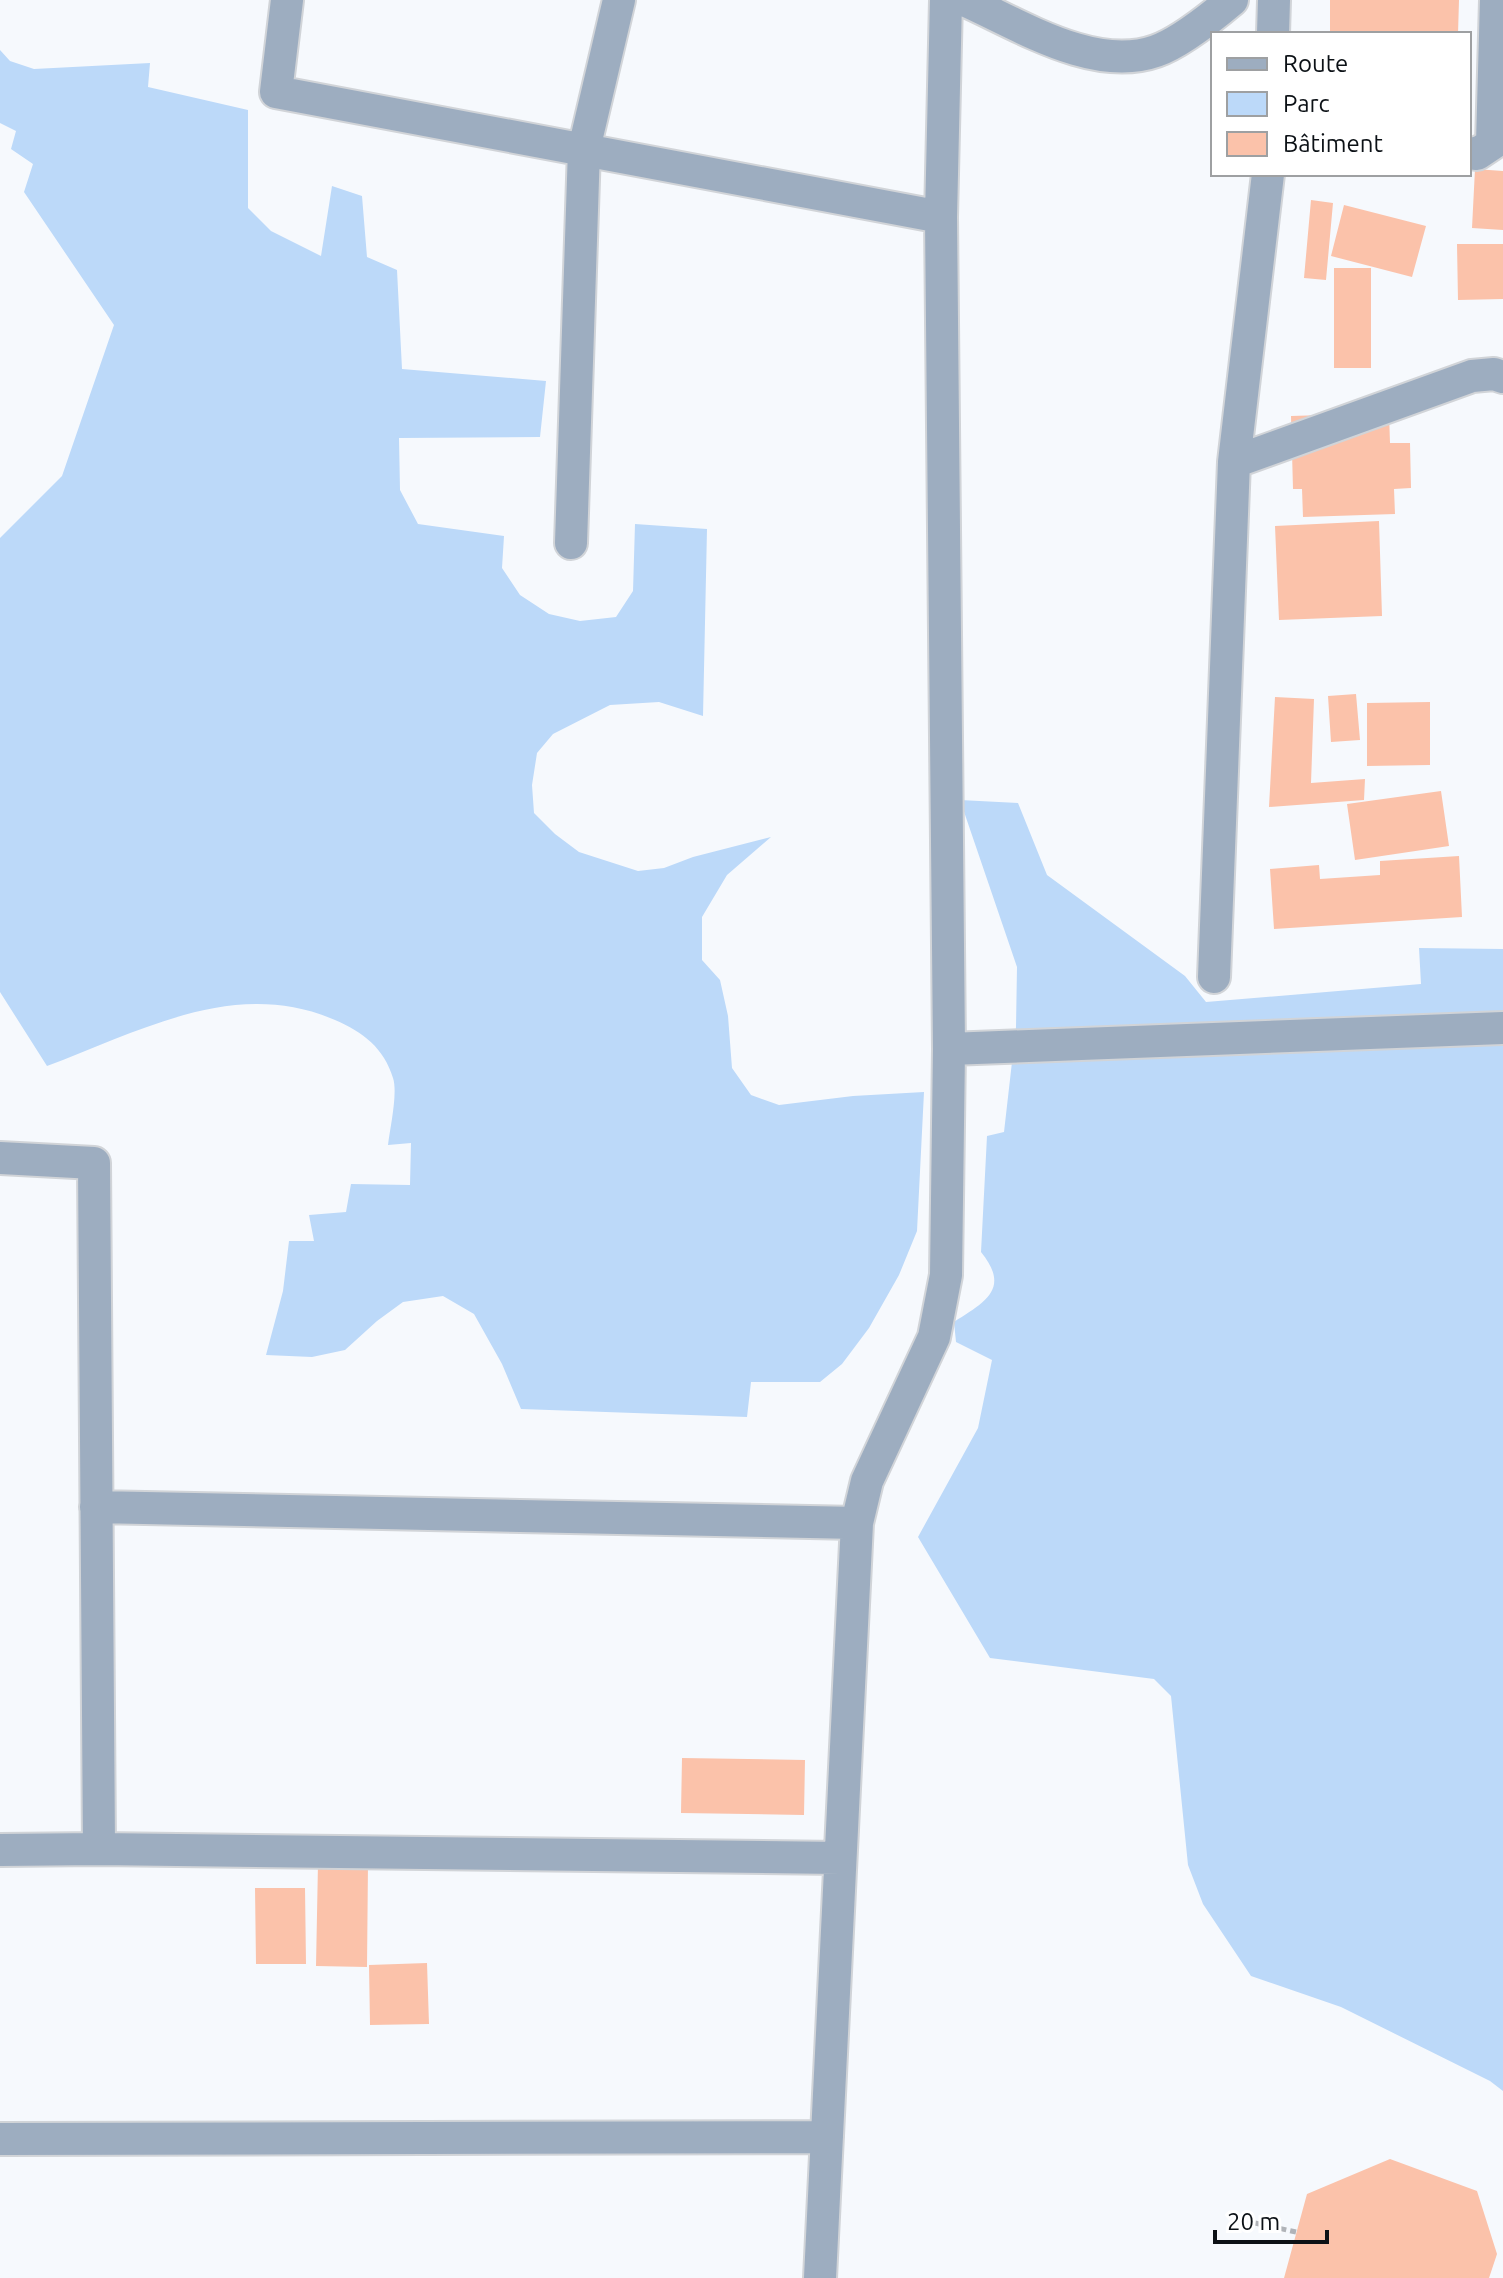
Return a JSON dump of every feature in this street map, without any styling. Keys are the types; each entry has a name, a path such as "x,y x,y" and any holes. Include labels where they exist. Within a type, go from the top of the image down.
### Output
{"street":[{"path":"287,0 276,92 941,217"},
{"path":"571,543 584,149 619,0"},
{"path":"820,2278 857,1523 867,1481 934,1337 946,1275 949,1049 941,217 946,0"},
{"path":"964,0 1069,48 1113,59 1156,51 1210,19 1232,0"},
{"path":"1273,32 1274,0"},
{"path":"1471,153 1477,154 1492,144 1496,0"},
{"path":"1214,977 1234,462 1268,176"},
{"path":"1234,462 1472,376 1494,374 1503,377"},
{"path":"949,1049 1503,1028"},
{"path":"0,1158 94,1163 99,1849"},
{"path":"96,1507 857,1523"},
{"path":"0,1850 840,1858"},
{"path":"0,2139 827,2137"}],"path":[{"path":"1255,2223 1296,2232"}],"green space":[{"path":"0,50 10,61 34,69 150,63 148,87 248,110 248,208 271,231 321,256 332,186 362,196 367,257 397,270 402,369 546,381 540,437 399,438 400,490 418,524 504,536 502,568 520,595 549,614 580,621 616,617 633,591 635,524 707,529 703,716 659,702 610,705 553,734 537,753 532,785 534,813 579,852 638,871 664,868 693,857 771,837 727,875 702,917 702,960 720,980 728,1016 732,1068 751,1095 779,1105 924,1092 917,1231 899,1275 869,1328 842,1364 820,1382 751,1382 747,1417 521,1409 502,1364 474,1314 443,1296 403,1302 345,1350 312,1357 266,1355 283,1291 289,1241 314,1241 309,1215 346,1212 351,1184 410,1185 411,1143 388,1145 394,1084 384,1058 371,1042 335,1020 298,1008 261,1004 225,1006 189,1014 47,1066 0,992 0,538 62,476 114,325 24,192 33,164 11,149 16,131 0,123"},
{"path":"960,800 1018,803 1047,875 1185,976 1206,1002 1421,984 1419,948 1503,949 1503,2091 1490,2081 1341,2007 1251,1976 1203,1904 1188,1865 1171,1696 1154,1679 990,1658 918,1537 978,1428 992,1360 956,1342 954,1322 984,1301 994,1285 990,1265 981,1252 987,1136 1004,1132 1016,1027 1017,967"}],"building":[{"path":"1330,0 1459,0 1458,32 1330,31"},
{"path":"1475,169 1503,171 1503,230 1472,228"},
{"path":"1311,200 1333,203 1326,280 1304,278"},
{"path":"1344,205 1426,226 1412,277 1331,256"},
{"path":"1457,244 1503,244 1503,299 1458,300"},
{"path":"1334,268 1371,268 1371,368 1334,368"},
{"path":"1389,413 1390,443 1410,443 1411,488 1394,489 1395,514 1303,517 1302,489 1293,489 1291,416"},
{"path":"1379,521 1382,616 1279,620 1275,526"},
{"path":"1356,694 1360,740 1331,742 1328,696"},
{"path":"1275,697 1314,699 1311,783 1365,779 1364,800 1269,807"},
{"path":"1430,702 1430,765 1367,766 1367,703"},
{"path":"1441,791 1449,846 1355,860 1347,804"},
{"path":"1459,856 1462,917 1274,929 1270,869 1319,865 1320,879 1380,875 1380,861"},
{"path":"682,1758 805,1760 804,1815 681,1813"},
{"path":"318,1863 368,1863 367,1967 316,1966"},
{"path":"255,1888 305,1888 306,1964 256,1964"},
{"path":"427,1963 429,2024 370,2025 369,1965"},
{"path":"1390,2159 1477,2191 1497,2254 1489,2278 1284,2278 1307,2194"}]}
